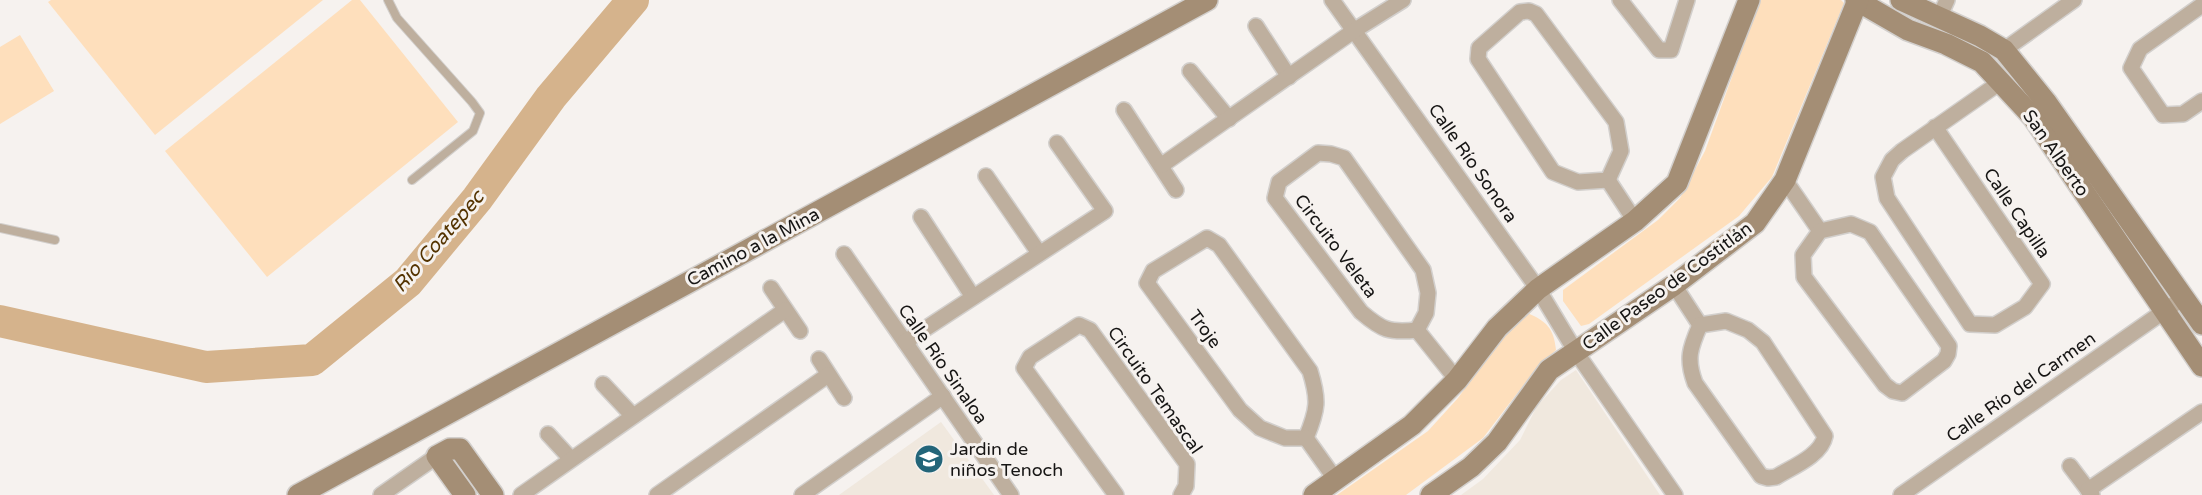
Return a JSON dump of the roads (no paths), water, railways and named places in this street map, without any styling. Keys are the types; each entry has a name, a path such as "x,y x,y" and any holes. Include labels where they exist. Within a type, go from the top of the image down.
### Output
{"street":[{"name":"Camino a la Mina","path":"298,495 1207,0"},
{"name":"Calle Río Sonora","path":"1332,0 1538,289 1576,352 1675,495"},
{"path":"1162,165 1355,30 1402,0"},
{"path":"1620,0 1659,50 1671,50 1688,0"},
{"path":"1314,495 1412,425 1457,380 1497,328 1538,289 1635,221 1677,183 1749,0"},
{"name":"San Alberto","path":"1857,0 1908,30 1946,44 1982,62 2002,81 2033,117 2202,366"},
{"name":"Calle Paseo de Costitlán","path":"1431,495 1471,467 1497,442 1550,370 1674,285 1755,223 1785,180 1857,0"},
{"name":"San Alberto","path":"1901,0 1943,9 2004,50 2046,102 2202,324"},
{"path":"2004,50 2074,0"},
{"path":"2202,4 2140,49 2131,68 2163,115 2183,114 2202,101"},
{"path":"1520,12 1536,14 1617,122 1621,151 1608,180 1578,182 1553,171 1478,59 1479,48 1520,12"},
{"path":"1256,26 1289,77"},
{"path":"1190,70 1229,119"},
{"path":"1935,127 2002,81"},
{"path":"1124,110 1162,165 1176,190"},
{"name":"Calle Capilla","path":"1935,127 2043,285 2025,307 1995,325 1970,324 1887,198 1883,177 1892,160 1935,127"},
{"path":"905,342 1105,211 1058,143"},
{"name":"Circuito Veleta","path":"1318,153 1344,158 1423,270 1428,293 1426,313 1417,330 1399,332 1378,327 1361,312 1275,198 1279,182 1318,153"},
{"path":"986,176 1039,253"},
{"path":"1608,180 1635,221"},
{"path":"1785,180 1820,231"},
{"path":"921,217 973,297"},
{"path":"1851,224 1870,232 1949,346 1944,361 1902,393 1893,391 1886,385 1804,277 1803,255 1820,231 1851,224"},
{"name":"Troje","path":"1207,238 1219,245 1311,370 1317,394 1314,418 1306,438 1285,438 1260,428 1240,410 1147,283 1152,271 1207,238"},
{"name":"Calle Río Sinaloa","path":"844,254 1011,495"},
{"path":"1674,285 1700,325"},
{"path":"771,288 800,331"},
{"name":"Calle Río del Carmen","path":"1901,495 2183,298"},
{"path":"521,495 785,310"},
{"path":"1726,321 1748,330 1764,342 1825,436 1824,444 1817,451 1776,477 1761,476 1695,383 1689,367 1691,347 1700,325 1726,321"},
{"name":"Circuito Temascal","path":"1116,495 1024,369 1030,357 1079,325 1090,330 1187,464 1186,486 1181,495"},
{"path":"1417,330 1457,380"},
{"path":"819,358 844,398"},
{"path":"657,495 828,375"},
{"path":"603,384 633,416"},
{"path":"802,495 943,396"},
{"path":"2070,466 2090,492 2202,412"},
{"path":"548,434 572,459"},
{"path":"1306,438 1336,480"},
{"path":"381,495 450,449 460,449 493,495"},
{"path":"437,456 465,495"}],"lane":[{"path":"388,0 398,18 480,113 473,131 412,180"},
{"path":"0,228 55,240"}],"waterway":[{"name":"Rio Coatepec","path":"0,321 206,367 312,360 408,282 477,199 551,97 633,0"}],"place":[{"name":"Jardin de niños Tenoch","path":"929,459"}]}
